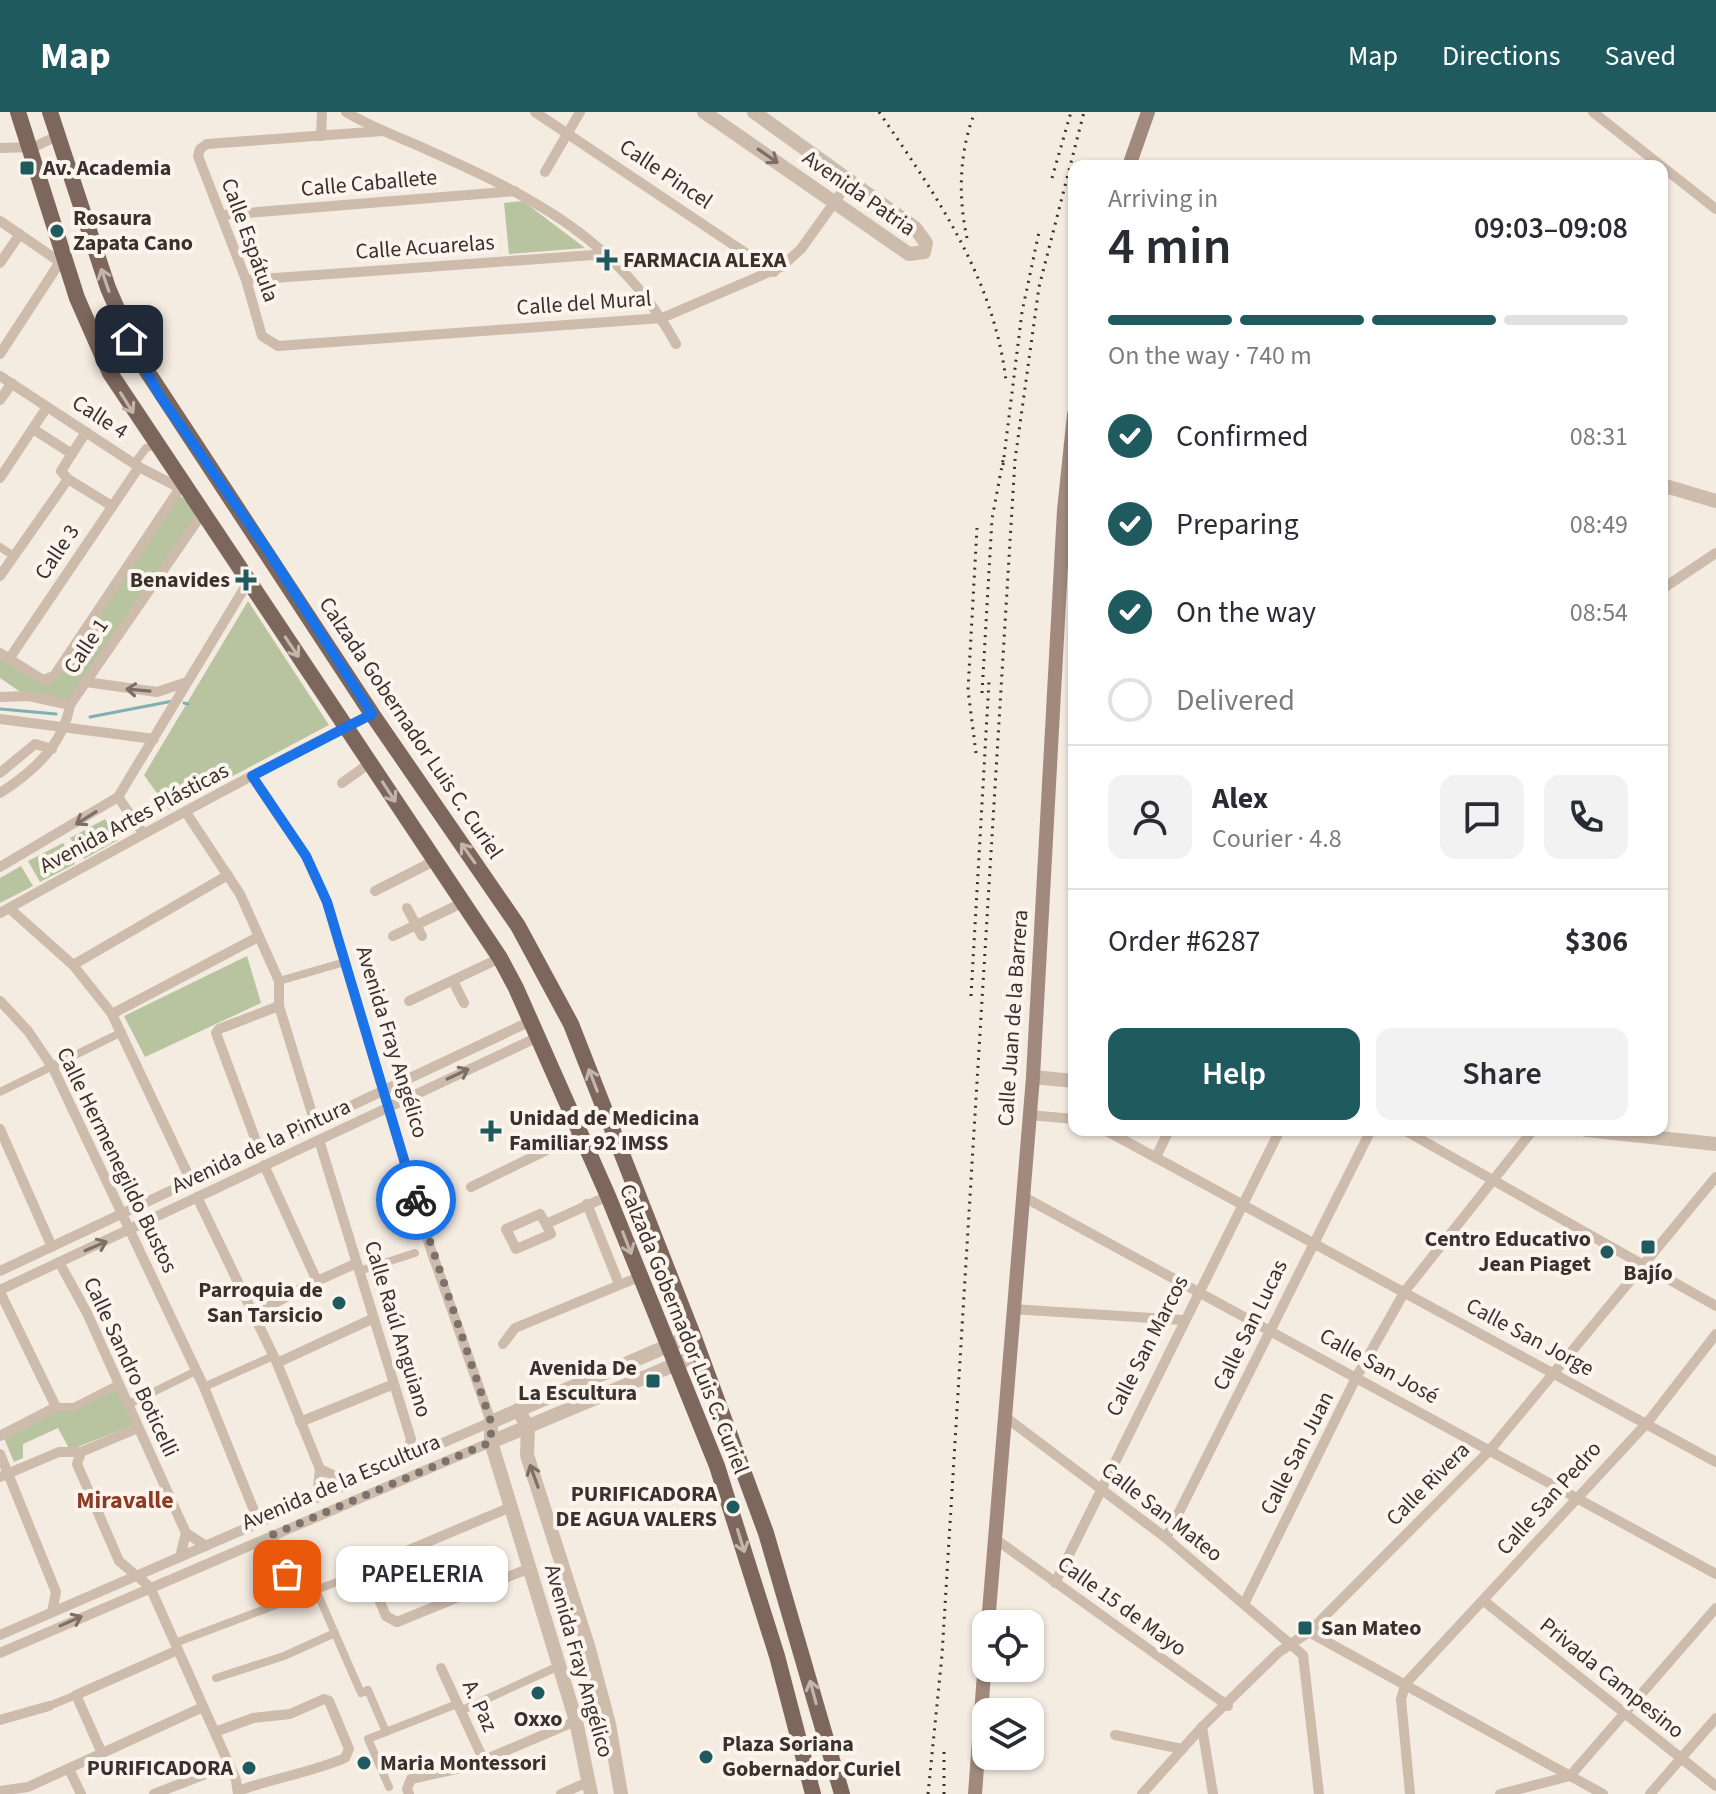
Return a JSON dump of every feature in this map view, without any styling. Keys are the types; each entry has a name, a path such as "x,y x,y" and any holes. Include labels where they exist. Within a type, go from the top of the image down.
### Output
{"main road":[{"name":"Calzada Gobernador Luis C. Curiel","path":"18,112 89,330 110,373 181,486 500,958 534,1029 582,1133 717,1466 777,1656 813,1794"},
{"name":"Calzada Gobernador Luis C. Curiel","path":"50,112 115,308 139,359 372,714 518,926 571,1024 693,1335 766,1533 842,1794"},
{"path":"1131,160 1148,112"},
{"name":"Calle Juan de la Barrera","path":"989,1610 1033,1077 1068,472"},
{"path":"777,1656 802,1649"},
{"path":"975,1794 983,1682"}],"street":[{"path":"322,112 321,136 383,131"},
{"path":"346,112 519,191 552,210 607,254 662,318 676,344"},
{"name":"Calle Pincel","path":"535,112 774,272"},
{"path":"545,172 580,112"},
{"name":"Avenida Patria","path":"704,112 909,254 924,252 926,243 915,228 754,112"},
{"path":"1593,112 1654,160"},
{"path":"0,148 29,148 57,136"},
{"name":"Calle Espátula","path":"269,343 262,336 246,280 198,156 200,149 207,144 321,136"},
{"path":"1668,171 1716,209"},
{"name":"Calle del Mural","path":"269,343 278,346 662,318 774,272 795,256 851,179"},
{"name":"Calle Caballete","path":"222,215 519,191"},
{"path":"0,221 60,262 0,354"},
{"path":"0,263 20,234"},
{"name":"Calle Acuarelas","path":"246,280 607,254"},
{"name":"Calle 4","path":"0,376 136,465 181,486"},
{"path":"0,400 12,383"},
{"path":"0,478 47,407"},
{"path":"33,429 72,454"},
{"path":"86,432 61,471 68,479 112,506"},
{"path":"136,465 146,448 156,445"},
{"name":"Calle 3","path":"4,656 112,506 136,465"},
{"path":"0,576 68,479"},
{"name":"Calle 1","path":"4,656 47,680 54,676 181,486"},
{"path":"1668,487 1716,501"},
{"name":"Calle 1","path":"0,793 19,781 52,749 66,729 70,705 202,514"},
{"path":"0,547 14,556"},
{"path":"1668,585 1716,553"},
{"path":"0,867 118,797 248,582"},
{"path":"86,682 157,692 189,681"},
{"path":"0,697 29,696 70,705"},
{"name":"Avenida Artes Plásticas","path":"4,911 143,833 187,814 252,776 372,714"},
{"path":"0,719 154,739"},
{"path":"0,773 35,744 52,749"},
{"path":"342,783 370,763"},
{"name":"Avenida Fray Angélico","path":"252,776 306,856 327,902 430,1247 491,1422 491,1442 576,1721 590,1788"},
{"path":"118,797 143,833"},
{"path":"187,814 228,875 279,981 279,1006 315,1123"},
{"path":"375,891 434,861"},
{"path":"73,965 228,875"},
{"path":"393,936 462,903"},
{"path":"407,908 422,936"},
{"path":"4,911 73,965 112,1014 191,1181"},
{"path":"112,1014 258,937"},
{"path":"409,1001 500,958"},
{"path":"279,981 345,962"},
{"path":"453,981 464,1003"},
{"name":"Calle Hermenegildo Bustos","path":"0,1001 28,1031 53,1068 204,1387 259,1523"},
{"path":"259,1149 216,1033 219,1029 279,1006"},
{"name":"Avenida de la Pintura","path":"0,1271 382,1089 534,1029"},
{"name":"Avenida de la Pintura","path":"0,1291 388,1107 534,1029"},
{"path":"0,1092 122,1032"},
{"path":"1033,1077 1068,1080"},
{"path":"1029,1115 1068,1118"},
{"path":"471,1187 582,1133"},
{"path":"1,1135 52,1247"},
{"name":"Calle San Jorge","path":"1116,1136 1716,1462"},
{"path":"1156,1157 1166,1136"},
{"name":"Calle San Marcos","path":"1055,1583 1099,1487 1277,1136"},
{"name":"Calle San Lucas","path":"1166,1538 1368,1136"},
{"path":"1415,1136 1716,1306"},
{"name":"Calle San Juan","path":"1244,1604 1357,1376 1405,1291 1528,1136"},
{"path":"1642,1136 1716,1144"},
{"name":"Calle Raúl Anguiano","path":"319,1140 411,1439 406,1459"},
{"path":"264,1165 317,1281"},
{"name":"Calle Rivera","path":"1142,1794 1202,1727 1291,1644 1309,1632 1490,1450 1714,1184"},
{"path":"546,1224 608,1196"},
{"name":"Calle San José","path":"1022,1196 1198,1289 1716,1574"},
{"path":"197,1197 275,1360 320,1469 317,1498"},
{"path":"587,1204 619,1284"},
{"path":"540,1214 546,1224 551,1234 516,1249 506,1229 540,1214"},
{"path":"253,1315 317,1281 415,1253"},
{"name":"Calle Sandro Boticelli","path":"59,1262 129,1404 186,1533"},
{"path":"503,1344 515,1328 639,1277"},
{"path":"0,1291 56,1407"},
{"path":"1013,1309 1183,1320"},
{"path":"204,1387 374,1318"},
{"name":"Calle San Pedro","path":"1406,1683 1484,1601 1575,1497 1647,1423 1716,1334"},
{"name":"Avenida de la Escultura","path":"0,1635 693,1335"},
{"name":"Avenida de la Escultura","path":"0,1653 700,1354"},
{"path":"129,1404 196,1371"},
{"path":"0,1436 56,1407 74,1407 119,1384"},
{"path":"300,1422 394,1384"},
{"name":"Avenida Fray Angélico","path":"518,1410 528,1427 527,1455 594,1666 621,1794"},
{"name":"Calle San Mateo","path":"1004,1416 1166,1538 1291,1644"},
{"path":"4,1475 59,1452 79,1455 138,1428"},
{"name":"Calle Raúl Anguiano","path":"411,1439 427,1450"},
{"path":"0,1454 4,1475 56,1592 52,1612"},
{"path":"79,1455 77,1464 119,1561 116,1585"},
{"path":"320,1469 350,1483"},
{"path":"0,1720 76,1695 177,1646 369,1570 373,1565 511,1507"},
{"path":"180,1557 186,1533 206,1546"},
{"path":"272,1535 287,1574"},
{"name":"Calle 15 de Mayo","path":"994,1538 1228,1706"},
{"path":"119,1561 150,1587 215,1732 238,1793 281,1776 314,1771 345,1758 349,1749 329,1701 324,1699 290,1714 253,1718 215,1732"},
{"path":"369,1570 390,1620 397,1622 530,1568"},
{"path":"316,1590 361,1693 368,1690 386,1732"},
{"path":"56,1592 77,1602"},
{"name":"Privada Campesino","path":"1484,1601 1716,1786"},
{"path":"1500,1794 1570,1776 1716,1608"},
{"path":"1309,1632 1603,1794"},
{"path":"216,1678 284,1656 335,1633"},
{"path":"1291,1644 1303,1655 1306,1667 1319,1794"},
{"path":"389,1787 368,1739 458,1708 559,1666"},
{"name":"A. Paz","path":"441,1668 484,1761"},
{"path":"1406,1683 1401,1699 1410,1794"},
{"path":"76,1695 101,1751"},
{"path":"0,1791 28,1787 203,1707"},
{"path":"1650,1794 1716,1718"},
{"path":"409,1794 407,1789 411,1779 484,1761 576,1721"},
{"path":"1202,1727 1213,1794"},
{"path":"1115,1735 1182,1749"},
{"path":"154,1794 229,1765"},
{"path":"69,1769 81,1794"},
{"path":"561,1794 590,1788"}],"green space":[{"path":"523,201 585,248 509,254 504,203"},
{"path":"178,494 201,513 69,704 19,691 0,678 0,655 53,679"},
{"path":"248,601 329,725 169,810 144,775"},
{"path":"105,819 118,840 84,859 70,838"},
{"path":"63,843 75,864 40,882 28,861"},
{"path":"21,866 33,886 0,903 0,878"},
{"path":"247,956 261,1003 145,1057 124,1016"},
{"path":"120,1388 136,1424 70,1450 58,1428 23,1444 23,1458 14,1462 3,1436 64,1407"}],"waterway":[{"path":"90,717 173,701"},
{"path":"184,703 188,704"},
{"path":"1,709 56,714"}],"railway":[{"path":"879,112 941,206 976,273 989,307 1006,381"},
{"path":"967,238 962,206 963,158 975,112"},
{"path":"1052,178 1071,112"},
{"path":"1072,160 1084,112"},
{"path":"928,1794 942,1655 1015,460 1039,287 1068,174"},
{"path":"1003,465 1022,312 1039,232"},
{"path":"982,693 992,519 1004,455"},
{"path":"976,753 968,690 977,528"},
{"path":"971,996 989,681"},
{"path":"944,1750 944,1794"}],"way so far":[{"path":"287,1574 272,1535 491,1442 491,1422 416,1200"}],"place":[{"name":"Av. Academia","path":"27,168"},
{"name":"Rosaura Zapata Cano","path":"57,231"},
{"name":"FARMACIA ALEXA","path":"607,260"},
{"name":"Benavides","path":"246,580"},
{"name":"Unidad de Medicina Familiar 92 IMSS","path":"491,1131"},
{"name":"Bajío","path":"1648,1247"},
{"name":"Centro Educativo Jean Piaget","path":"1607,1252"},
{"name":"Parroquia de San Tarsicio","path":"339,1303"},
{"name":"Avenida De La Escultura","path":"653,1381"},
{"name":"PURIFICADORA DE AGUA VALERS","path":"733,1507"},
{"name":"PAPELERIA","path":"287,1574"},
{"name":"San Mateo","path":"1305,1628"},
{"name":"Oxxo","path":"538,1693"},
{"name":"Plaza Soriana Gobernador Curiel","path":"706,1757"},
{"name":"Maria Montessori","path":"364,1763"},
{"name":"PURIFICADORA","path":"249,1768"}],"district":[{"name":"Miravalle","path":"125,1500"}],"route":[{"path":"129,339 160,396 268,551 372,714 252,776 306,856 327,902 416,1200"}]}
